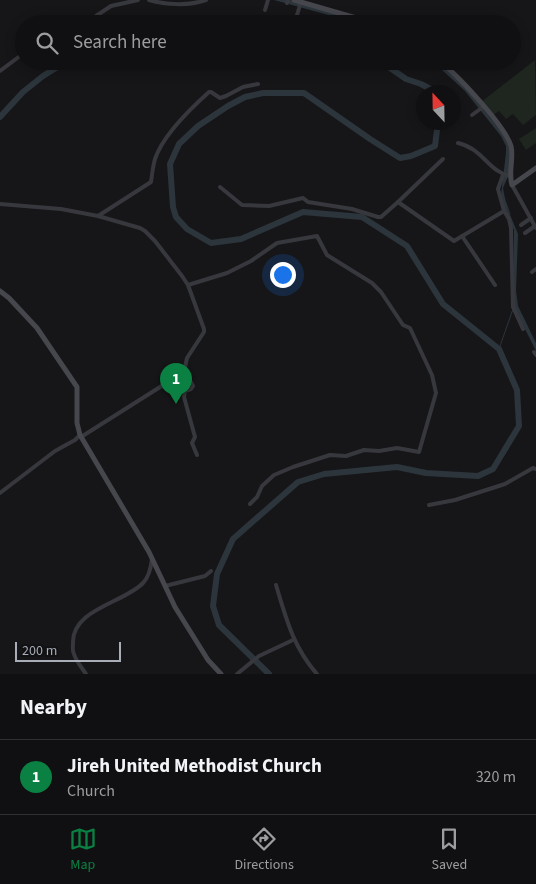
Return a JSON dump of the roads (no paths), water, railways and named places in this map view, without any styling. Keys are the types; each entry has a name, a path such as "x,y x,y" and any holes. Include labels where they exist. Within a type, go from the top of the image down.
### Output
{"street":[{"path":"98,15 111,6 138,0"},
{"path":"149,0 160,3 188,4 206,0"},
{"path":"265,10 268,0"},
{"path":"294,0 311,7 349,15"},
{"path":"298,15 301,4"},
{"path":"0,71 15,60"},
{"path":"448,70 504,132 511,148 510,176 512,185 534,223"},
{"path":"98,216 151,182 154,160 162,143 181,120 209,92 220,98 243,87 258,84"},
{"path":"472,115 482,108"},
{"path":"458,143 472,148 504,175 510,176"},
{"path":"220,187 242,205 269,206 303,198 308,202 352,209 378,218 398,202 443,159"},
{"path":"512,185 536,168"},
{"path":"504,175 498,189 511,228 513,307 523,329"},
{"path":"398,202 454,241 504,211"},
{"path":"0,204 46,207 98,216 146,231 188,285 200,315 204,332 187,358 183,376"},
{"path":"521,225 534,223"},
{"path":"525,233 534,223"},
{"path":"188,285 227,273 251,261 277,243 317,236 327,255 372,284 381,292 403,326 410,328 436,386 436,393 419,452 397,448 380,451 364,450 346,456 330,455 274,475 262,486 257,497 250,504"},
{"path":"462,236 495,285"},
{"path":"0,291 37,328 77,387 77,423 80,436 152,559 190,632 208,660 221,674"},
{"path":"0,493 55,451 76,440 168,382 183,376"},
{"path":"183,376 192,382 193,386 185,391 184,397 196,437 192,443 197,455"},
{"path":"429,505 455,500 505,484 534,468 536,469"},
{"path":"86,674 73,654 73,638 77,626 98,608 109,604 142,584 150,572 152,559"},
{"path":"165,586 205,576 211,571"},
{"path":"276,585 293,640 307,663 317,674"},
{"path":"237,674 259,656 293,640"}],"waterway":[{"path":"0,117 23,92 53,70"},
{"path":"393,70 406,79 423,85"},
{"path":"269,674 219,625 213,606 217,574 233,539 298,482 324,474 397,467 426,473 478,476 493,469 519,426 517,390 499,349 443,304 407,246 362,217 303,212 241,239 211,243 187,229 176,217 173,207 170,164 179,144 198,126 245,97 263,93 304,93 400,158 411,156 435,146 437,130"},
{"path":"506,203 510,214"},
{"path":"499,349 513,309"},
{"path":"520,312 527,326"}],"place":[{"name":"Jireh United Methodist Church","path":"176,404"}]}
